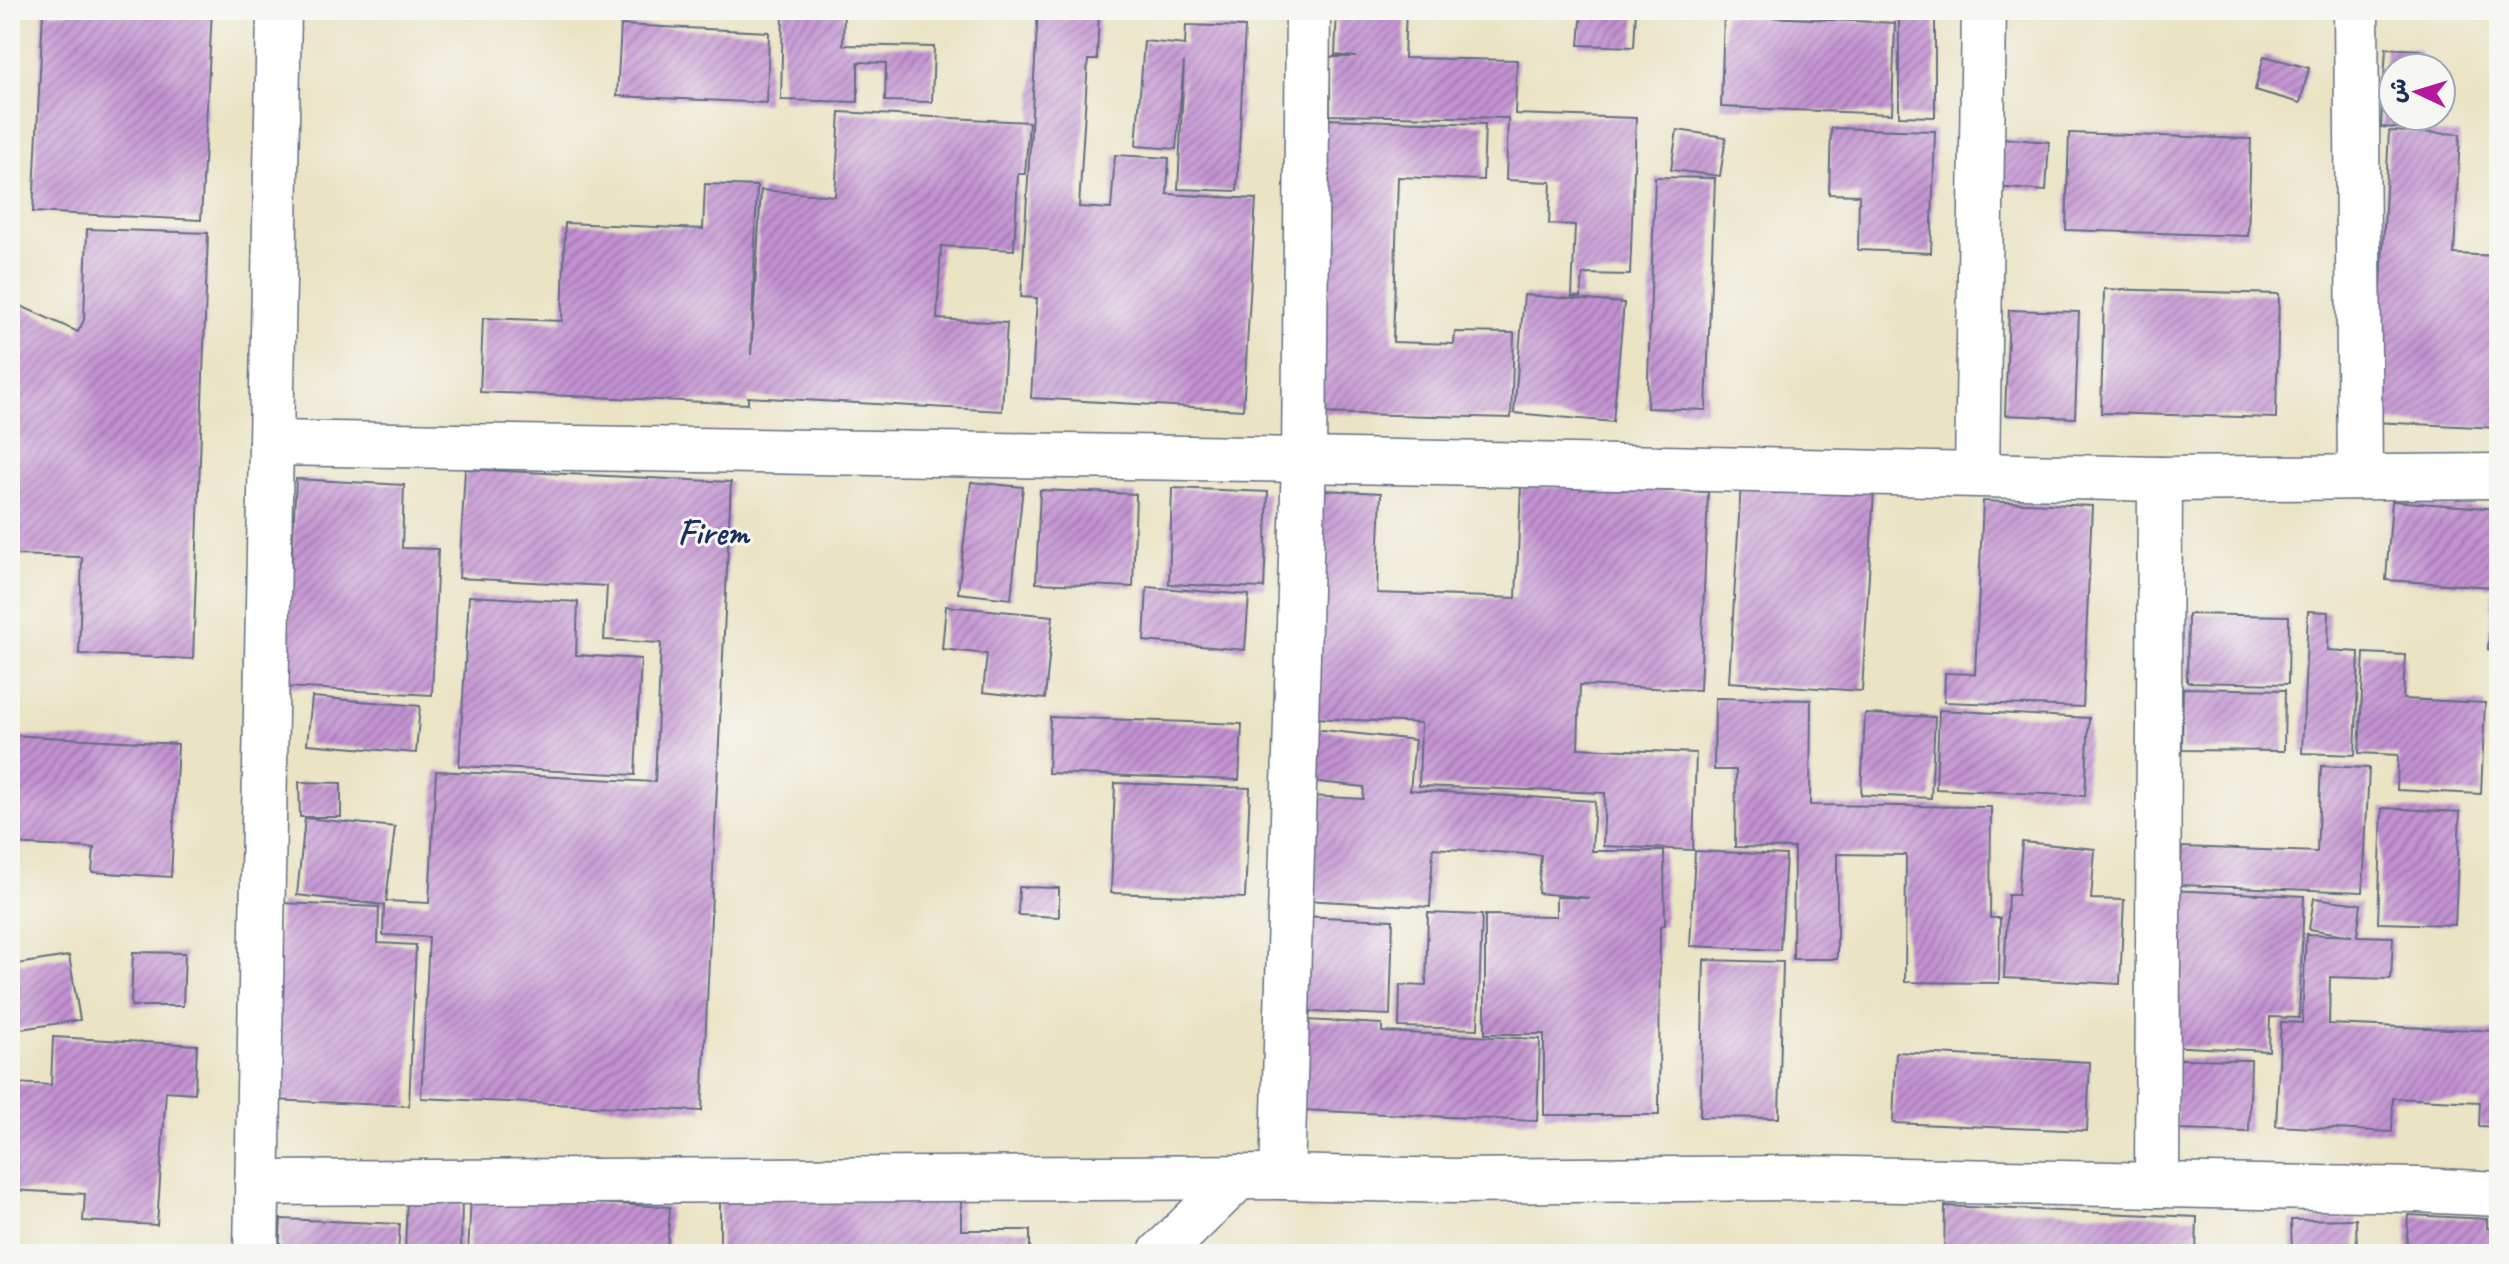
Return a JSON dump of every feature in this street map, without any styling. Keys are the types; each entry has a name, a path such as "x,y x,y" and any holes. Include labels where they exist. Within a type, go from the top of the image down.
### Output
{"street":[{"path":"256,1254 279,10"},
{"path":"1282,1177 1304,460 1308,10"},
{"path":"1977,474 1984,10"},
{"path":"2356,10 2360,476"},
{"path":"271,443 1304,460 2160,479 2499,476"},
{"path":"2157,1185 2160,479"},
{"path":"257,1183 1239,1177 1455,1181 1799,1178 2499,1194"},
{"path":"1160,1254 1239,1177"}],"building":[{"path":"68,10 212,10 201,220 33,212 43,12 68,13"},
{"path":"632,10 712,10 711,15 632,13"},
{"path":"783,10 844,10 843,45 934,47 932,102 885,101 886,63 858,62 858,102 781,100"},
{"path":"1038,10 1099,10 1097,60 1088,60 1079,207 1111,209 1115,155 1169,158 1167,194 1256,199 1243,410 1031,398 1037,298 1021,297"},
{"path":"1337,10 1406,10 1404,58 1517,60 1515,114 1636,118 1630,275 1583,274 1581,297 1572,297 1575,225 1549,224 1551,182 1506,180 1508,118 1330,115 1330,57 1356,57 1335,55"},
{"path":"1582,10 1636,10 1634,47 1579,45"},
{"path":"1899,10 1935,10 1935,117 1899,116"},
{"path":"1724,15 1895,23 1892,114 1721,107"},
{"path":"621,25 769,32 767,103 617,96"},
{"path":"1186,25 1245,27 1237,191 1178,189 1184,62 1176,149 1136,146 1144,41 1185,45"},
{"path":"2386,48 2420,50 2420,52 2386,52"},
{"path":"2264,56 2309,68 2300,103 2255,90"},
{"path":"840,112 1029,122 1025,174 1018,174 1014,250 941,246 937,319 1007,323 1002,411 748,397 748,404 480,392 483,318 562,321 565,223 703,229 705,184 757,186 751,355 761,190 835,196"},
{"path":"1325,119 1485,124 1483,180 1398,177 1393,342 1454,344 1455,332 1514,333 1511,418 1316,413"},
{"path":"1831,128 1935,131 1931,253 1858,250 1859,195 1829,194"},
{"path":"1677,130 1726,137 1720,176 1671,170"},
{"path":"2389,132 2460,134 2454,254 2499,256 2499,428 2374,422"},
{"path":"2069,133 2251,139 2248,236 2066,230"},
{"path":"2000,138 2049,142 2046,191 1996,187"},
{"path":"1655,177 1715,178 1706,410 1647,408"},
{"path":"87,229 208,233 193,659 79,654 82,557 10,555 10,301 78,332 84,320"},
{"path":"2104,289 2279,294 2276,418 2101,413"},
{"path":"1524,295 1624,303 1613,422 1514,413"},
{"path":"2009,310 2079,312 2075,418 2005,415"},
{"path":"465,469 731,482 702,1111 421,1098 429,937 383,935 384,905 297,895 305,818 395,827 386,901 429,903 436,771 655,782 661,643 604,640 607,586 459,578"},
{"path":"296,479 404,485 402,548 438,549 432,695 285,687"},
{"path":"971,482 1023,487 1011,599 958,593"},
{"path":"1741,483 1874,491 1862,691 1729,682"},
{"path":"1521,486 1708,492 1700,690 1580,685 1578,748 1696,753 1693,850 1603,846 1605,793 1419,786 1421,723 1313,718 1322,490 1381,493 1377,593 1516,598"},
{"path":"1172,488 1268,492 1264,588 1169,584"},
{"path":"1040,490 1136,494 1133,587 1036,583"},
{"path":"1983,501 2092,506 2083,707 1944,702 1945,673 1975,674"},
{"path":"2392,501 2499,509 2499,650 2488,649 2493,587 2386,580"},
{"path":"1147,587 1249,595 1245,650 1144,641"},
{"path":"469,596 578,602 576,655 641,659 635,775 459,766"},
{"path":"946,606 1053,616 1045,699 983,692 987,654 942,649"},
{"path":"2308,611 2329,612 2328,650 2359,652 2355,755 2302,753"},
{"path":"2188,614 2289,616 2288,684 2187,682"},
{"path":"2364,653 2405,655 2403,699 2485,703 2481,794 2397,790 2398,755 2359,753"},
{"path":"2183,688 2285,690 2284,751 2182,750"},
{"path":"312,697 420,706 416,753 307,744"},
{"path":"1715,698 1811,700 1810,805 1991,807 1990,918 2000,918 1999,983 1905,982 1906,855 1837,854 1837,959 1793,959 1794,848 1735,847 1736,770 1714,770"},
{"path":"1939,710 2089,718 2085,796 1936,789"},
{"path":"1865,714 1935,717 1931,798 1861,795"},
{"path":"1050,717 1242,724 1239,780 1048,773"},
{"path":"1304,728 1415,740 1410,790 1595,801 1592,851 1664,851 1665,925 1660,926 1659,1115 1544,1115 1544,1034 1485,1034 1485,915 1556,916 1556,897 1589,898 1538,893 1541,855 1433,848 1430,907 1304,900 1310,796 1363,799 1364,787 1300,780"},
{"path":"10,735 178,744 171,877 92,872 94,848 10,844"},
{"path":"2321,766 2369,768 2363,892 2180,885 2182,847 2317,852"},
{"path":"299,782 341,783 341,817 300,817"},
{"path":"1115,783 1250,788 1245,898 1111,893"},
{"path":"2382,808 2460,812 2455,925 2378,923"},
{"path":"2022,842 2095,849 2091,899 2124,900 2120,984 2004,978 2008,895 2018,895"},
{"path":"1695,851 1786,855 1780,950 1690,946"},
{"path":"1019,887 1059,888 1059,917 1018,915"},
{"path":"2168,890 2304,896 2299,1018 2270,1017 2269,1051 2145,1045"},
{"path":"2314,898 2361,904 2357,936 2393,937 2391,979 2330,977 2329,1024 2499,1031 2499,1127 2479,1126 2480,1102 2393,1098 2392,1132 2276,1126 2281,1022 2302,1023 2306,934 2352,936 2309,929"},
{"path":"280,903 379,907 378,943 416,945 409,1106 271,1100"},
{"path":"1428,913 1482,915 1478,1029 1399,1027 1400,985 1426,986"},
{"path":"2495,913 2499,913 2499,964 2491,963"},
{"path":"1298,916 1393,920 1390,1015 1293,1011"},
{"path":"133,952 185,953 183,1006 131,1006"},
{"path":"69,956 80,1020 14,1030 10,965"},
{"path":"1704,960 1783,962 1779,1118 1700,1117"},
{"path":"1306,1020 1382,1024 1382,1032 1540,1039 1537,1121 1302,1110"},
{"path":"53,1037 197,1045 195,1093 166,1091 157,1225 83,1221 85,1194 10,1190 14,1083 51,1085"},
{"path":"1896,1052 2090,1062 2087,1131 1893,1123"},
{"path":"2177,1059 2251,1060 2249,1132 2176,1130"},
{"path":"407,1195 462,1197 461,1254 405,1254"},
{"path":"471,1196 670,1207 667,1254 468,1254"},
{"path":"720,1198 961,1200 961,1230 1030,1230 1030,1252 720,1254"},
{"path":"1945,1206 2197,1217 2196,1254 1944,1254"},
{"path":"2408,1215 2487,1219 2487,1228 2499,1229 2499,1254 2406,1254"},
{"path":"281,1219 400,1224 398,1254 279,1254"},
{"path":"2356,1219 2357,1254 2292,1254 2291,1220"}],"district":[{"name":"Firem","path":"713,531"}]}
